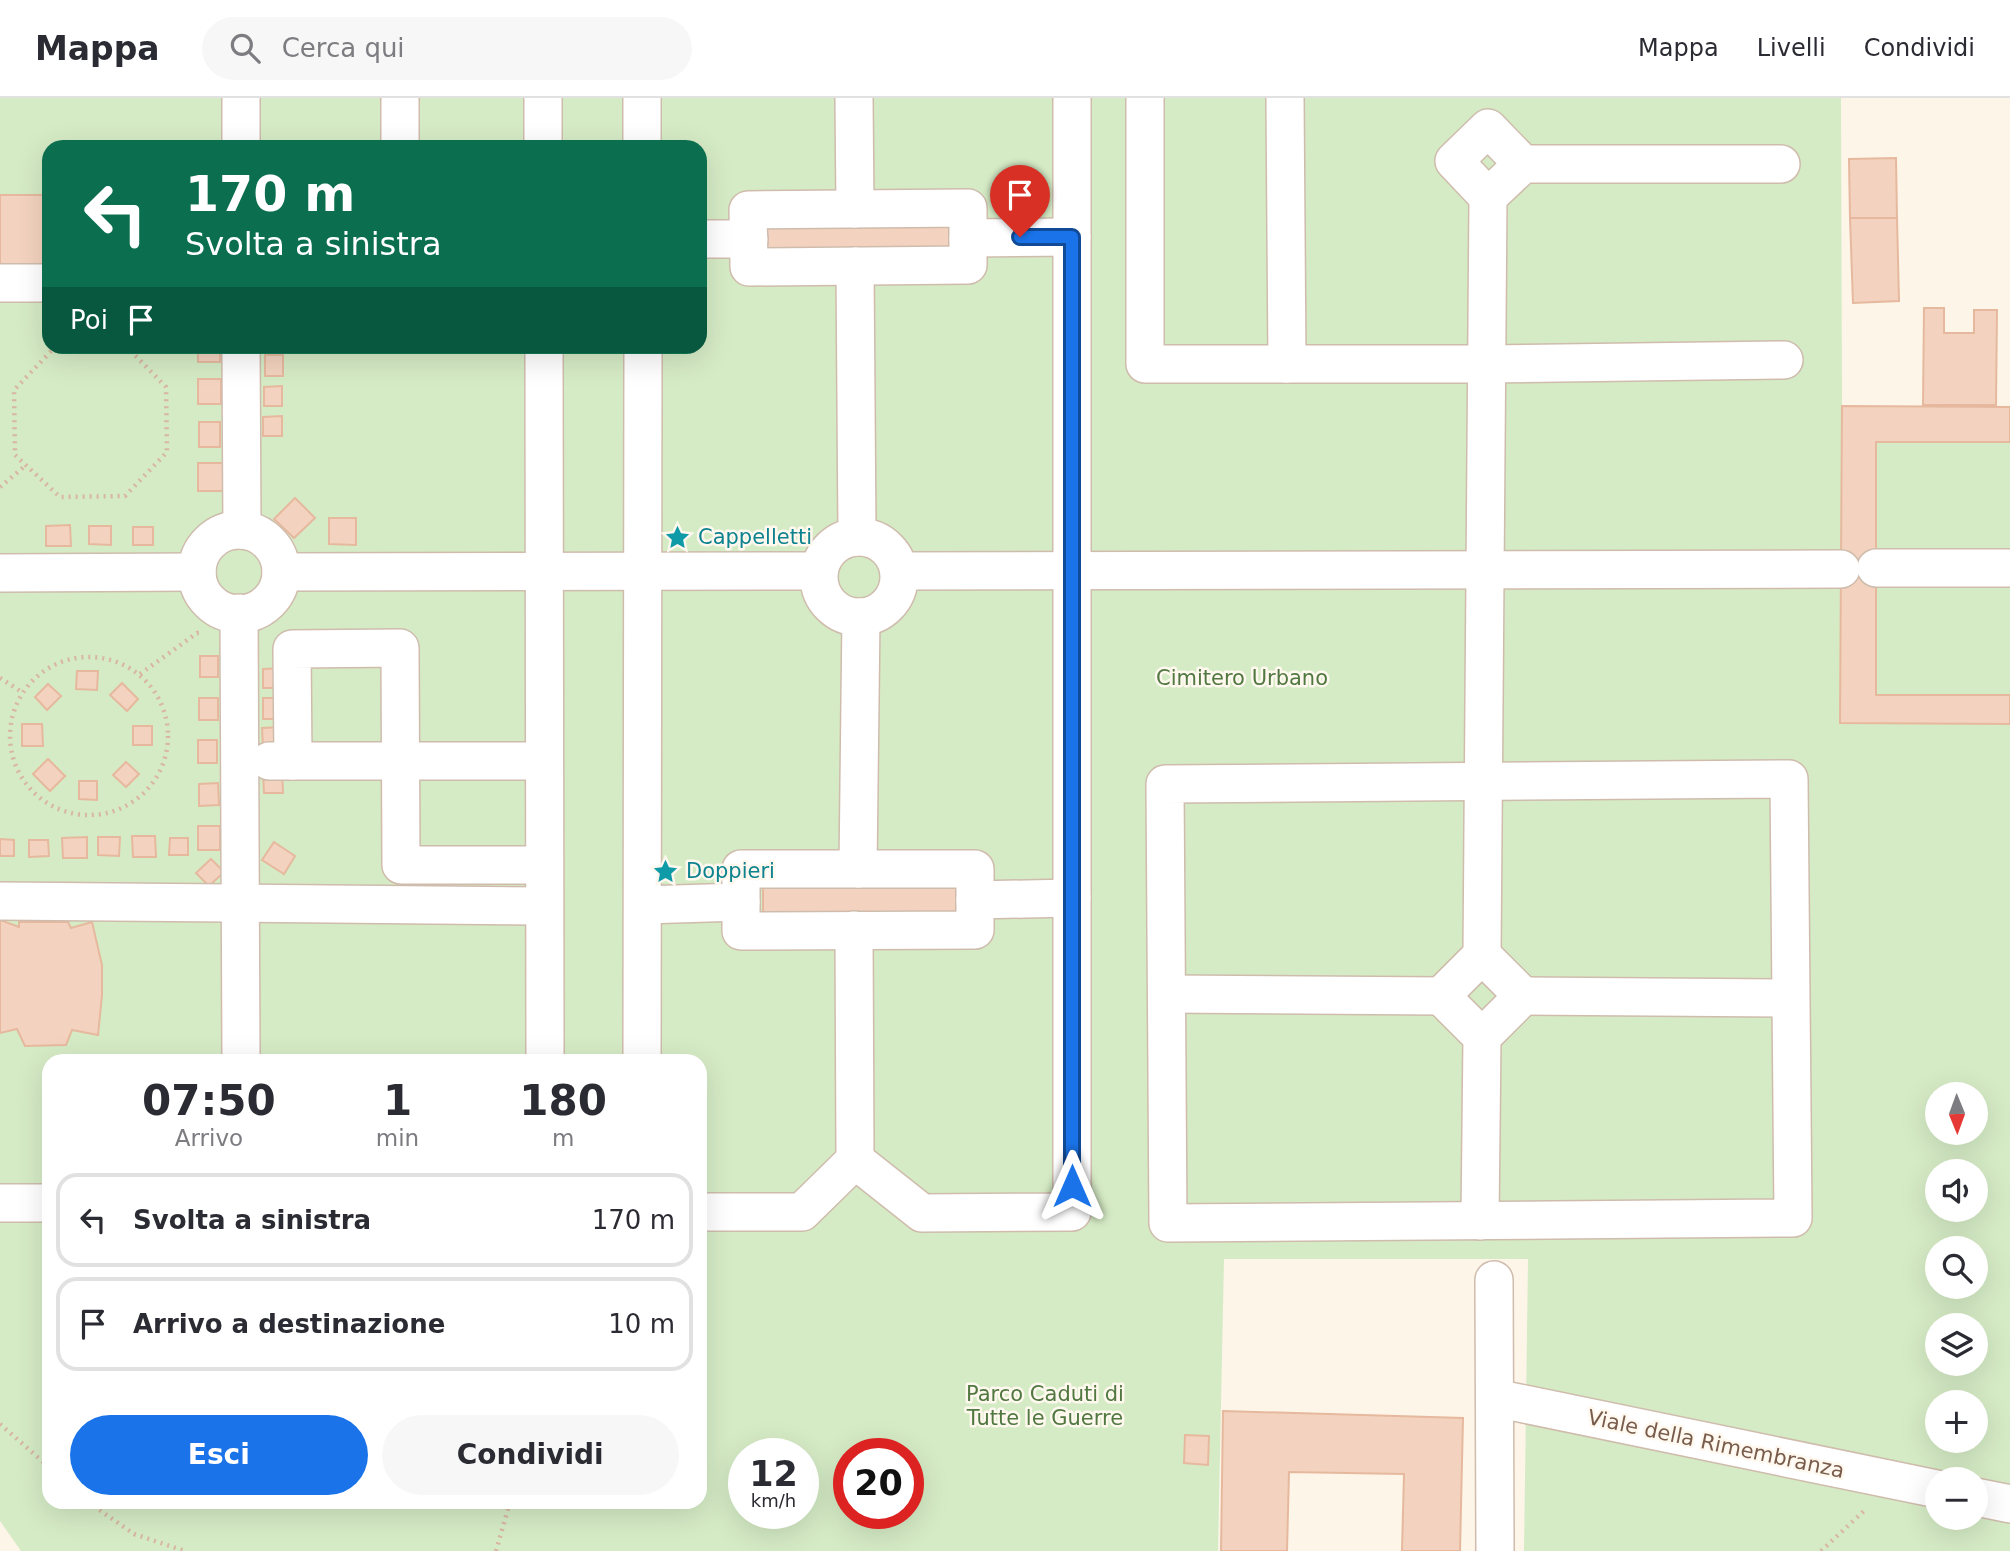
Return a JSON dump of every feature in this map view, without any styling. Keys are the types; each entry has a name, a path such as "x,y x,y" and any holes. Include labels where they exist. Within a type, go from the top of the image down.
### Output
{"street":[{"path":"241,98 241,140"},
{"path":"400,98 400,140"},
{"path":"543,98 543,140"},
{"path":"642,98 642,140"},
{"path":"854,98 855,209"},
{"path":"855,1160 922,1213 1072,1212 1072,98"},
{"path":"1145,98 1145,364 1487,364 1784,360"},
{"path":"1285,98 1287,364"},
{"path":"1441,996 1482,955 1489,197 1454,161 1488,113 1523,164"},
{"path":"1489,197 1523,164 1781,163"},
{"path":"968,208 968,265 749,267 748,210 855,209 968,208"},
{"path":"968,238 1072,237"},
{"path":"707,239 749,239"},
{"path":"855,266 857,537"},
{"path":"0,283 42,284"},
{"path":"241,354 242,530"},
{"path":"544,354 545,1054"},
{"path":"642,1054 643,354"},
{"path":"241,1054 239,634 252,611 263,606 273,596 279,585 281,572 274,548 265,538 254,532 228,531 215,537 205,546 199,558 199,585 214,606 226,612 239,634 292,653"},
{"path":"857,537 880,542 896,560 899,571 899,584 894,597 885,608 874,615 860,617 848,616 829,604 823,594 819,571 828,551 836,544 857,537"},
{"path":"899,571 2010,568"},
{"path":"281,572 819,571"},
{"path":"0,573 197,572"},
{"path":"858,869 860,617"},
{"path":"293,761 292,649 400,648 401,865 544,865"},
{"path":"240,760 544,761"},
{"path":"1789,779 1793,1218 1168,1223 1165,784 1484,782 1789,779"},
{"path":"741,869 858,869 975,869 975,930 741,931 741,869"},
{"path":"975,900 1072,898"},
{"path":"0,901 544,906"},
{"path":"643,905 741,902"},
{"path":"707,1212 802,1212 855,1160 854,930"},
{"path":"1482,955 1523,996 1790,998"},
{"path":"1167,994 1441,996 1482,1037"},
{"path":"1480,1221 1482,1037 1523,996"},
{"path":"0,1203 42,1203"},
{"path":"1494,1280 1495,1551"},
{"name":"Viale della Rimembranza","path":"1495,1398 1925,1487"},
{"path":"1988,1499 2010,1504"}],"path":[{"path":"48,354 14,390 15,454 60,497 125,496 167,453 166,387 134,354"},
{"path":"0,487 26,465"},
{"path":"139,674 197,633 239,634"},
{"path":"81,656 104,657 139,674 153,688 166,715 168,744 163,764 154,782 141,796 125,807 106,814 82,815 59,810 39,798 23,781 12,760 8,737 12,714 22,692 37,675 57,662 81,656"},
{"path":"0,678 22,692"},
{"path":"0,1424 42,1461"},
{"path":"1821,1551 1896,1481"},
{"path":"98,1509 134,1534 185,1551"},
{"path":"496,1551 508,1509"}],"green space":[{"name":"Cimitero Urbano","path":"0,98 1841,98 1842,406 2010,407 2010,1551 1524,1551 1528,1259 1224,1259 1218,1551 21,1551 0,1521"}],"building":[{"path":"1896,158 1897,218 1850,218 1849,159"},
{"path":"0,195 42,195 42,264 0,264"},
{"path":"956,216 956,250 765,251 765,217"},
{"path":"1850,218 1897,218 1899,301 1853,303"},
{"path":"1924,308 1944,308 1944,333 1974,333 1974,310 1997,310 1996,405 1923,405"},
{"path":"198,354 220,354 220,362 198,362"},
{"path":"265,355 283,355 283,376 265,376"},
{"path":"198,379 221,379 221,404 198,404"},
{"path":"282,386 282,406 264,406 264,387"},
{"path":"1842,406 2010,407 2010,442 1876,442 1876,695 2010,695 2010,724 1840,723"},
{"path":"282,416 282,436 263,436 263,417"},
{"path":"199,422 220,422 220,447 199,447"},
{"path":"198,463 223,463 223,491 198,491"},
{"path":"295,498 315,518 294,538 274,519"},
{"path":"329,518 356,518 356,545 329,544"},
{"path":"70,525 71,546 46,546 46,526"},
{"path":"89,526 111,526 111,545 89,544"},
{"path":"133,527 153,527 153,545 133,545"},
{"path":"200,656 218,656 218,677 200,677"},
{"path":"282,668 282,688 263,688 263,669"},
{"path":"77,671 98,671 97,690 76,689"},
{"path":"122,683 138,699 127,711 110,695"},
{"path":"48,684 61,696 47,710 35,697"},
{"path":"199,698 218,698 218,720 199,720"},
{"path":"263,698 282,698 282,719 263,719"},
{"path":"22,724 42,724 43,746 22,746"},
{"path":"133,726 152,726 152,745 133,745"},
{"path":"282,727 282,747 263,747 262,728"},
{"path":"198,740 217,740 217,763 198,763"},
{"path":"48,759 65,776 50,791 33,774"},
{"path":"126,762 139,774 126,787 113,775"},
{"path":"282,771 283,793 264,793 263,772"},
{"path":"79,781 97,781 97,800 79,799"},
{"path":"218,783 219,805 199,806 199,784"},
{"path":"198,826 220,826 220,850 198,850"},
{"path":"132,836 155,836 156,857 133,857"},
{"path":"87,837 87,858 63,858 62,838"},
{"path":"98,837 120,837 119,856 98,855"},
{"path":"170,838 188,838 188,855 169,855"},
{"path":"0,839 14,840 14,856 0,856"},
{"path":"29,840 48,840 49,856 29,857"},
{"path":"274,842 295,856 284,874 262,860"},
{"path":"211,859 224,872 209,886 196,873"},
{"path":"763,886 957,887 957,920 763,919"},
{"path":"0,920 19,927 19,922 68,922 71,928 92,922 102,965 98,1035 72,1030 66,1045 25,1046 17,1029 0,1033"},
{"path":"1223,1411 1463,1418 1460,1551 1402,1551 1404,1474 1289,1472 1287,1551 1221,1551"},
{"path":"1185,1435 1209,1436 1208,1465 1184,1463"}],"place":[{"name":"Cappelletti","path":"678,537"},
{"name":"Doppieri","path":"666,871"}],"route":[{"path":"1020,237 1072,237 1072,1186"}],"park label":[{"name":"Parco Caduti di Tutte le Guerre","path":"1045,1406"}]}
